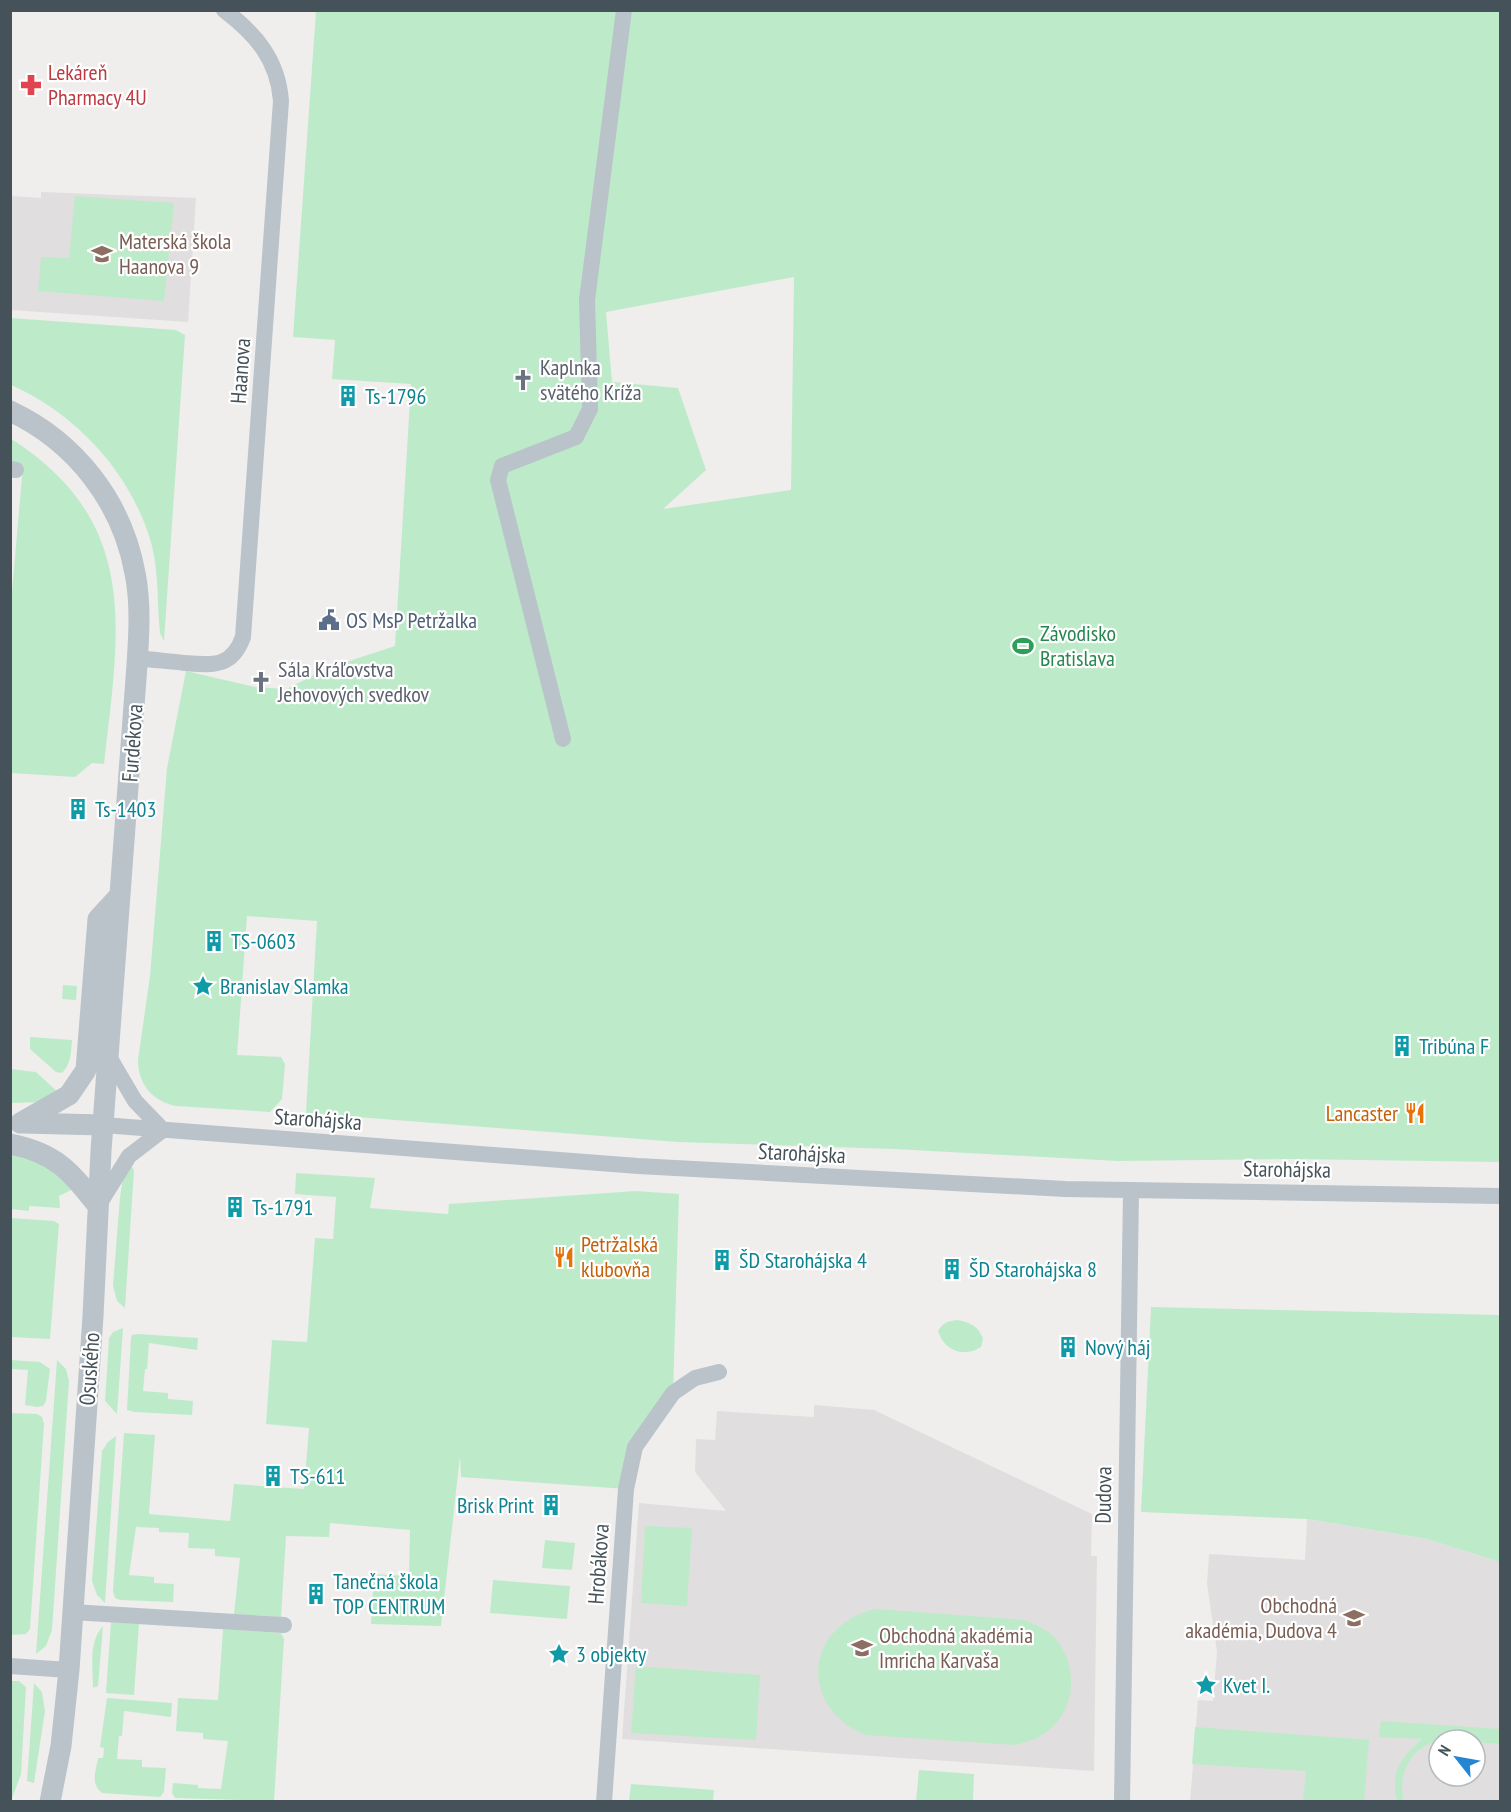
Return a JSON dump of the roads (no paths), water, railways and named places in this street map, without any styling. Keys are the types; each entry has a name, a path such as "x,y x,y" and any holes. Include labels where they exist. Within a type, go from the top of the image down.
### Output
{"street":[{"name":"Haanova","path":"138,658 212,665 234,654 243,637 281,101 277,74 266,50 245,26 224,10"},
{"path":"563,739 498,480 502,466 576,437 590,409 587,300 624,10"},
{"name":"Furdekova","path":"10,411 43,430 69,451 100,485 113,507 128,545 135,574 139,616 138,658 103,1125"},
{"path":"15,1123 69,1095 86,1070 98,919 120,895"},
{"path":"10,1144 33,1149 64,1166 98,1206 129,1156 163,1130 135,1101 108,1055"},
{"path":"15,1123 103,1125"},
{"name":"Starohájska","path":"103,1125 649,1167 1065,1189 1500,1196"},
{"name":"Osuského","path":"50,1802 61,1746 69,1670 93,1316 103,1125"},
{"name":"Dudova","path":"1122,1802 1131,1190"},
{"name":"Hrobákova","path":"604,1802 626,1489 635,1447 674,1393 695,1378 719,1372"},
{"path":"72,1612 284,1625"},
{"path":"10,1666 69,1670"}],"place":[{"name":"Lekáreň Pharmacy 4U","path":"31,85"},
{"name":"Materská škola Haanova 9","path":"102,254"},
{"name":"Kaplnka svätého Kríža","path":"523,380"},
{"name":"Ts-1796","path":"348,396"},
{"name":"OS MsP Petržalka","path":"329,620"},
{"name":"Závodisko Bratislava","path":"1023,646"},
{"name":"Sála Kráľovstva Jehovových svedkov","path":"261,682"},
{"name":"Ts-1403","path":"78,809"},
{"name":"TS-0603","path":"214,941"},
{"name":"Branislav Slamka","path":"203,986"},
{"name":"Tribúna F","path":"1402,1046"},
{"name":"Lancaster","path":"1415,1113"},
{"name":"Ts-1791","path":"235,1207"},
{"name":"Petržalská klubovňa","path":"564,1257"},
{"name":"ŠD Starohájska 4","path":"722,1260"},
{"name":"ŠD Starohájska 8","path":"952,1269"},
{"name":"Nový háj","path":"1068,1347"},
{"name":"TS-611","path":"273,1476"},
{"name":"Brisk Print","path":"551,1505"},
{"name":"Tanečná škola TOP CENTRUM","path":"316,1594"},
{"name":"Obchodná akadémia, Dudova 4","path":"1354,1618"},
{"name":"Obchodná akadémia Imricha Karvaša","path":"862,1648"},
{"name":"3 objekty","path":"559,1654"},
{"name":"Kvet I.","path":"1206,1685"}]}
